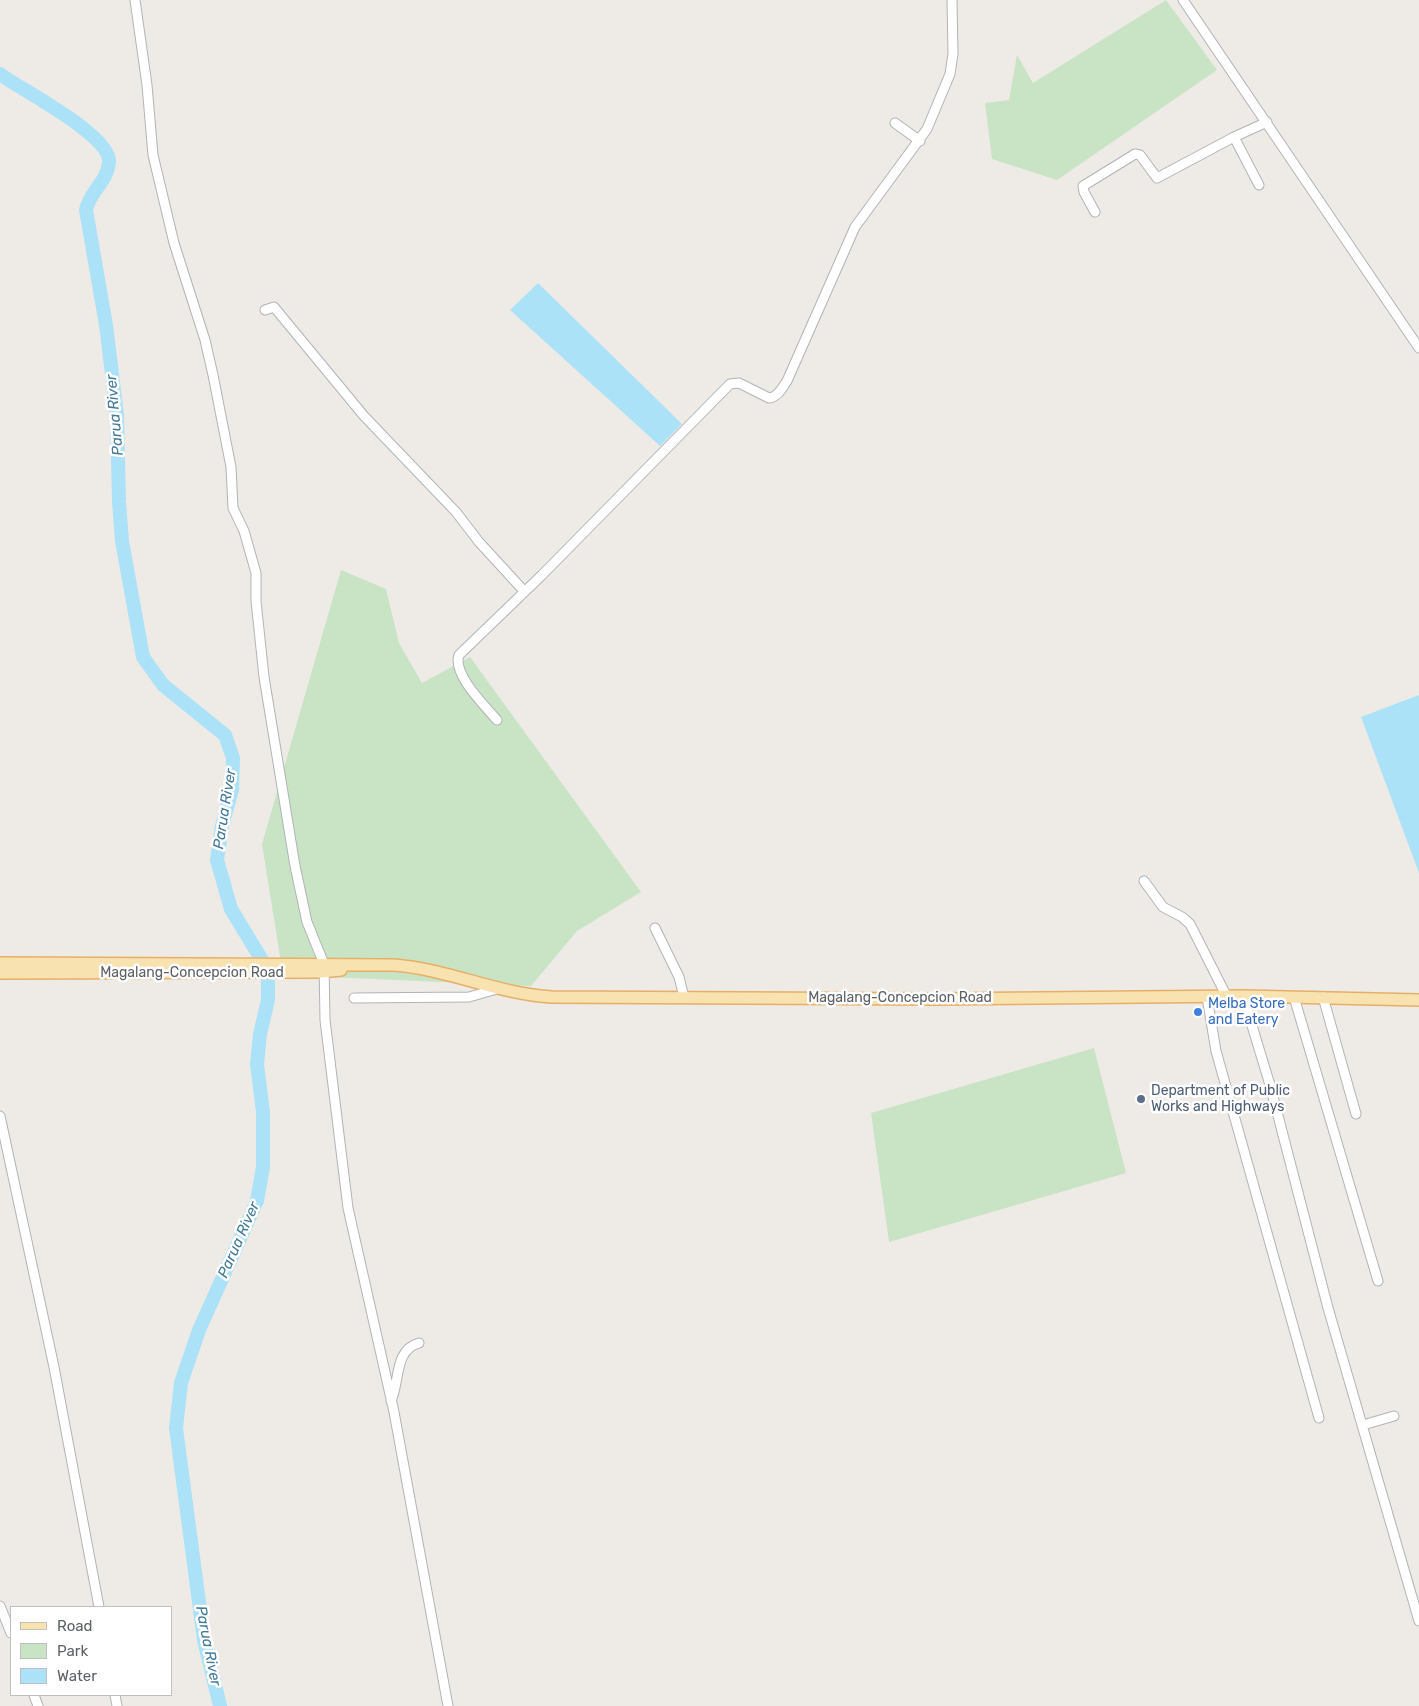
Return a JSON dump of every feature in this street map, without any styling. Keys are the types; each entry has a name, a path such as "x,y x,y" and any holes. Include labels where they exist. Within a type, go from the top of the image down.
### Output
{"main road":[{"name":"Magalang-Concepcion Road","path":"0,963 322,968"},
{"name":"Magalang-Concepcion Road","path":"0,973 322,968 384,965 418,968 498,989 552,997 927,999 1243,996 1419,1000"}],"street":[{"path":"135,0 147,85 153,155 174,243 202,331 213,375 231,467 233,508 244,531 256,573 256,601 264,677 296,873 307,922 322,968 328,1043 348,1208 391,1401 448,1706"},
{"path":"497,720 463,678 457,665 457,659 461,651 524,591 730,384 739,383 769,398 774,397 780,391 787,381 855,227 927,129 950,74 953,54 952,0"},
{"path":"1183,0 1419,348"},
{"path":"1095,212 1084,192 1083,186 1135,154 1140,155 1157,178 1234,137 1267,122"},
{"path":"895,123 920,141"},
{"path":"1234,137 1259,185"},
{"path":"265,310 274,307 364,416 456,512 479,542 524,591"},
{"path":"1144,881 1162,907 1182,917 1190,924 1227,997"},
{"path":"655,928 679,976 684,997"},
{"path":"354,998 469,998 498,989"},
{"path":"1243,996 1270,1085 1328,1308 1419,1621"},
{"path":"1207,997 1216,1051 1319,1418"},
{"path":"1294,997 1378,1281"},
{"path":"1323,997 1356,1114"},
{"path":"0,1116 54,1366 99,1606"},
{"path":"391,1401 404,1352 411,1346 419,1343"},
{"path":"1363,1425 1394,1416"},
{"path":"0,1606 10,1631"}],"green space":[{"path":"1166,0 1217,70 1057,180 992,159 985,103 1009,100 1017,55 1033,83"},
{"path":"341,570 386,589 399,643 422,683 470,657 641,892 577,931 531,986 283,975 262,844"},
{"path":"1094,1048 1126,1173 889,1242 871,1113"}],"water":[{"path":"538,283 682,424 660,446 510,310"},
{"path":"1419,695 1419,873 1361,717"}],"waterway":[{"name":"Parua River","path":"0,74 82,127 97,140 106,152 109,163 108,170 91,197 86,210 106,325 117,415 122,541 143,657 163,685 225,735 233,758 232,790 222,826 217,860 231,909 268,970 268,1000 260,1034 257,1064 263,1112 263,1167 257,1201 199,1330 181,1383 176,1428 204,1640 220,1706"}],"place":[{"name":"Melba Store and Eatery","path":"1198,1012"},
{"name":"Department of Public Works and Highways","path":"1141,1099"}]}
